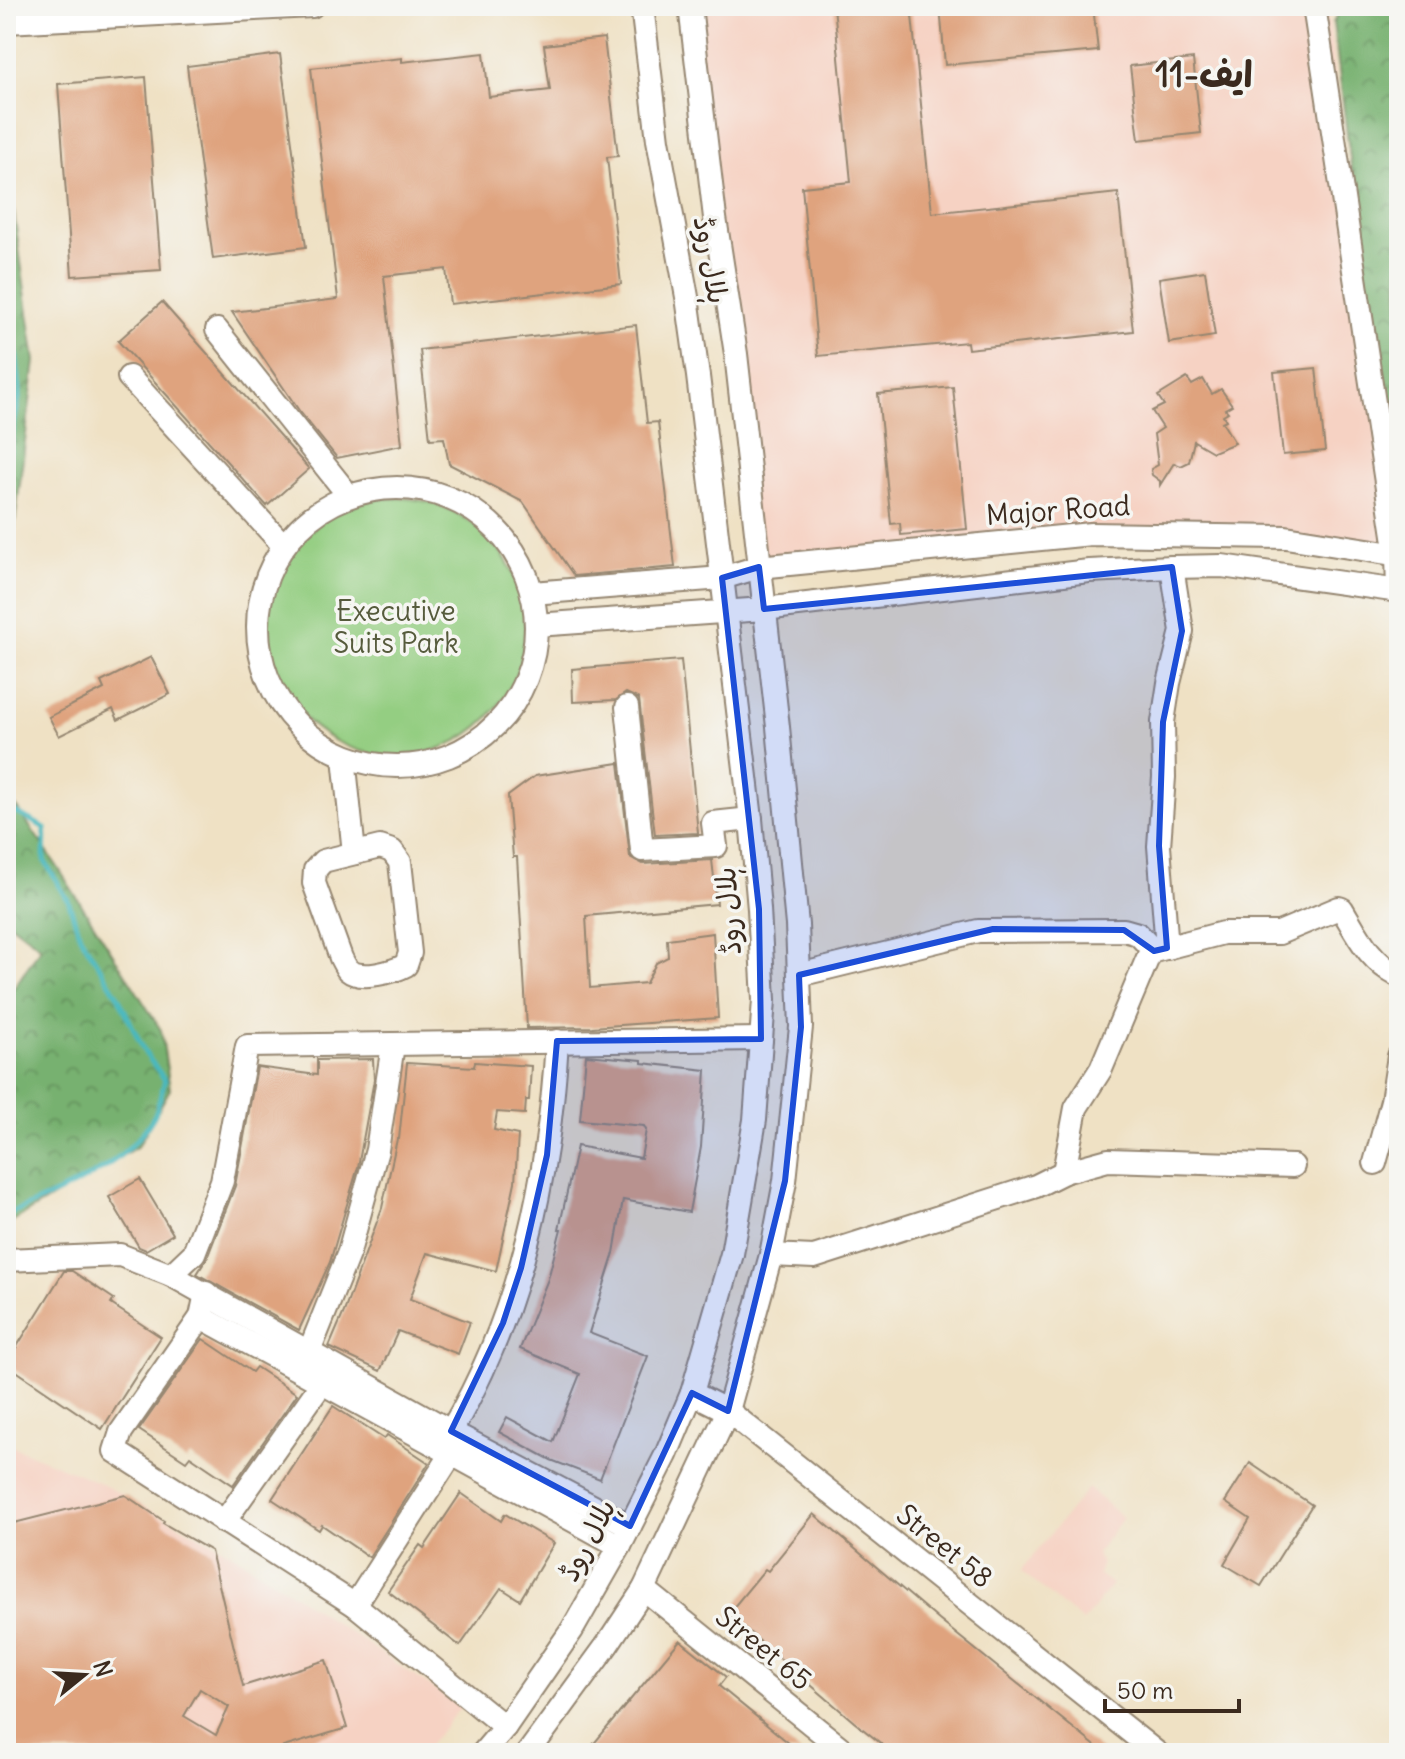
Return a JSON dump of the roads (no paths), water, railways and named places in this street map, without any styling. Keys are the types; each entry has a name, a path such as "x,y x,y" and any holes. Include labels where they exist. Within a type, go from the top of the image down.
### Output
{"street":[{"path":"6,22 312,6"},
{"name":"ہلال روڈ","path":"483,1753 505,1727 572,1630 666,1455 692,1393 732,1254 755,1120 764,1000 751,819 687,297 658,140 642,6"},
{"name":"ہلال روڈ","path":"538,1749 644,1589 728,1411 771,1255 785,1181 801,1027 790,842 736,354 715,218 690,6"},
{"path":"536,625 764,609 1089,571 1172,567 1222,566 1398,591 1398,555 1314,6"},
{"path":"217,330 349,496"},
{"path":"129,377 283,545"},
{"path":"378,488 419,489 457,501 491,524 516,555 532,593 536,625 531,666 514,703 487,734 452,756 413,767 378,766 344,757 314,740 289,716 270,687 259,653 257,615 266,579 283,545 312,515 349,496 378,488"},
{"name":"Major Road","path":"532,593 722,578 759,567 1091,534 1286,537 1398,555"},
{"path":"1161,949 1159,846 1164,777 1163,722 1182,631 1172,567"},
{"path":"627,707 642,850 716,846 713,823 751,819"},
{"path":"344,757 354,853"},
{"path":"380,847 392,851 400,862 410,953 406,965 393,972 358,974 347,969 314,883 315,870 323,861 354,853 380,847"},
{"path":"1064,1172 1076,1108 1101,1069 1149,955 1223,933 1271,935 1339,908 1370,954 1383,968 1399,976"},
{"path":"799,975 960,934 993,929 1124,930 1138,934 1161,949"},
{"path":"171,1275 194,1253 222,1181 247,1046 761,1039"},
{"path":"355,1605 455,1441 503,1323 521,1268 547,1155 557,1041"},
{"path":"300,1371 353,1237 377,1150 393,1045"},
{"path":"1375,1163 1392,1101 1399,1056"},
{"path":"771,1255 814,1257 1108,1160 1293,1166"},
{"path":"6,1260 120,1255 171,1275 310,1351 455,1441 625,1536"},
{"path":"206,1293 201,1317 121,1432 115,1451 355,1605 505,1727"},
{"path":"201,1317 322,1383 455,1441"},
{"path":"224,1522 322,1383"},
{"name":"Street 58","path":"692,1393 728,1411 1157,1753"},
{"name":"Street 65","path":"644,1589 847,1753"}],"waterway":[{"path":"6,312 16,351 20,392 6,469"},
{"path":"6,807 45,828 44,860 68,900 80,936 118,996 145,1053 165,1080 154,1116 126,1151 89,1177 6,1215"}],"district":[{"name":"ایف-11","path":"1204,74"}],"park label":[{"name":"Executive Suits Park","path":"396,627"}]}
